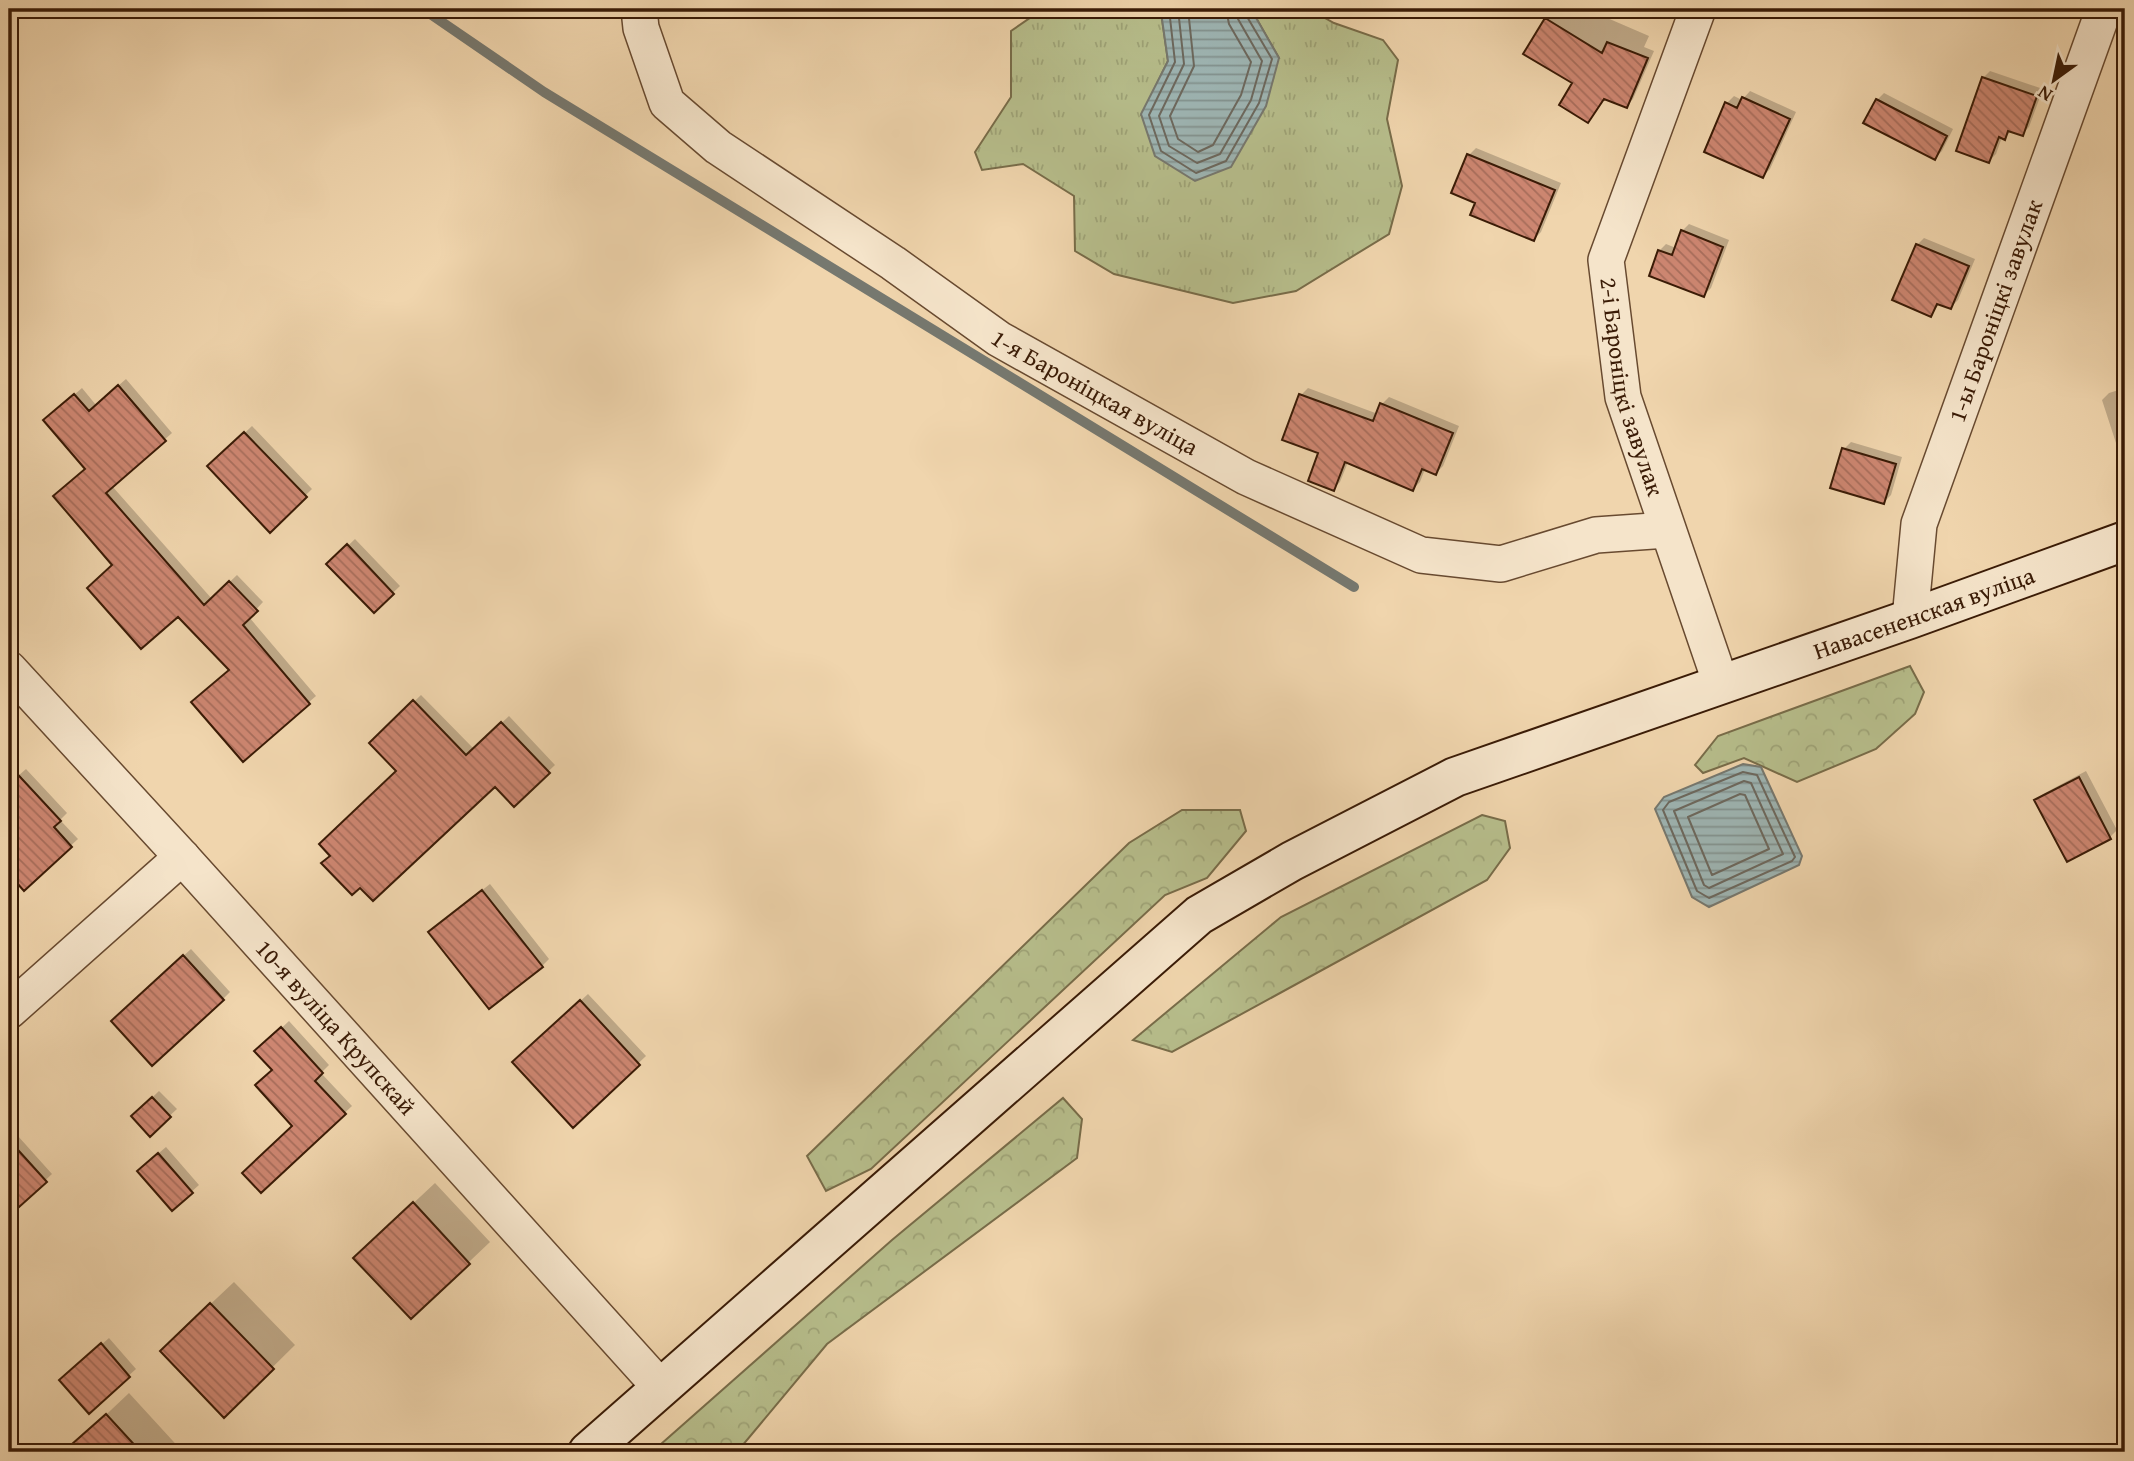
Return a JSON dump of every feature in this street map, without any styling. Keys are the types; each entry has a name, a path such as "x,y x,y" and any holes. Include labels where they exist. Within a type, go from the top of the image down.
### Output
{"main road":[{"name":"Навасененская вуліца","path":"588,1452 1199,915 1292,861 1455,777 1910,619 2125,541"}],"street":[{"name":"1-я Бароніцкая вуліца","path":"639,9 641,28 667,103 718,147 893,263 999,338 1246,477 1422,555 1501,565 1596,535 1667,530"},
{"name":"2-і Бароніцкі завулак","path":"1698,9 1606,260 1622,397 1721,684"},
{"name":"1-ы Бароніцкі завулак","path":"1910,619 1919,524 2104,9"},
{"name":"10-я вуліца Крупскай","path":"9,669 661,1388"},
{"path":"9,1011 182,857"}],"green space":[{"path":"1043,9 1138,9 1161,12 1168,61 1142,114 1279,58 1251,9 1309,9 1334,23 1383,40 1398,60 1387,119 1402,186 1389,234 1296,291 1233,303 1114,274 1075,251 1074,196 1023,164 982,170 975,152 1011,97 1011,31"},
{"path":"1910,666 1924,692 1915,714 1876,749 1797,782 1744,758 1703,773 1695,765 1718,736"},
{"path":"1182,810 1240,810 1246,831 1207,878 1165,895 871,1169 826,1191 807,1156 1129,843"},
{"path":"1482,815 1505,821 1510,848 1487,880 1172,1052 1133,1040 1281,917"},
{"path":"1063,1098 1082,1119 1077,1158 827,1344 737,1452 652,1452 892,1240"}],"water":[{"path":"1164,9 1251,9 1279,58 1266,106 1231,167 1195,181 1155,156 1141,114 1168,61 1161,12"},
{"path":"1743,764 1761,767 1802,856 1799,865 1709,907 1692,897 1655,809 1664,797"}],"building":[{"path":"1545,18 1602,53 1607,42 1648,58 1627,108 1604,99 1588,123 1559,105 1572,83 1523,54"},
{"path":"1982,77 2037,96 2023,136 2008,131 2005,140 1999,137 1989,163 1956,151"},
{"path":"1742,97 1790,119 1763,178 1704,152 1725,102 1737,108"},
{"path":"1876,99 1947,136 1935,160 1863,123"},
{"path":"1467,154 1555,190 1534,241 1470,215 1475,203 1451,193"},
{"path":"1681,230 1723,247 1704,297 1649,276 1658,250 1672,255"},
{"path":"1916,244 1969,266 1951,309 1937,304 1931,317 1892,300"},
{"path":"118,385 166,441 106,493 204,605 229,581 258,611 243,625 310,704 243,762 191,702 229,670 178,617 141,649 87,588 112,565 53,496 85,469 43,420 74,394 89,411"},
{"path":"1299,394 1373,421 1380,403 1453,433 1436,475 1422,469 1413,491 1345,462 1334,491 1308,481 1318,453 1282,440"},
{"path":"244,432 307,497 270,533 207,466"},
{"path":"1842,448 1896,464 1884,504 1830,488"},
{"path":"347,544 394,594 374,613 326,564"},
{"path":"413,700 466,755 501,722 550,773 514,807 495,787 373,901 360,888 352,895 321,863 330,856 319,844 396,771 369,743"},
{"path":"9,765 61,821 54,827 72,847 24,891 9,874"},
{"path":"2079,777 2111,839 2067,862 2034,800"},
{"path":"482,890 543,967 489,1009 428,932"},
{"path":"183,955 224,1000 152,1066 111,1021"},
{"path":"580,1000 640,1065 573,1128 512,1062"},
{"path":"281,1027 323,1073 315,1081 346,1114 261,1193 242,1173 292,1126 255,1085 272,1070 254,1051"},
{"path":"152,1097 171,1117 150,1137 131,1116"},
{"path":"9,1140 47,1182 9,1216"},
{"path":"158,1153 193,1193 172,1211 137,1171"},
{"path":"413,1202 470,1264 411,1319 353,1258"},
{"path":"210,1303 274,1369 224,1418 160,1351"},
{"path":"101,1343 130,1377 89,1414 59,1380"},
{"path":"106,1414 141,1452 63,1452"}],"waterway":[{"path":"423,9 544,92 1354,587"}]}
